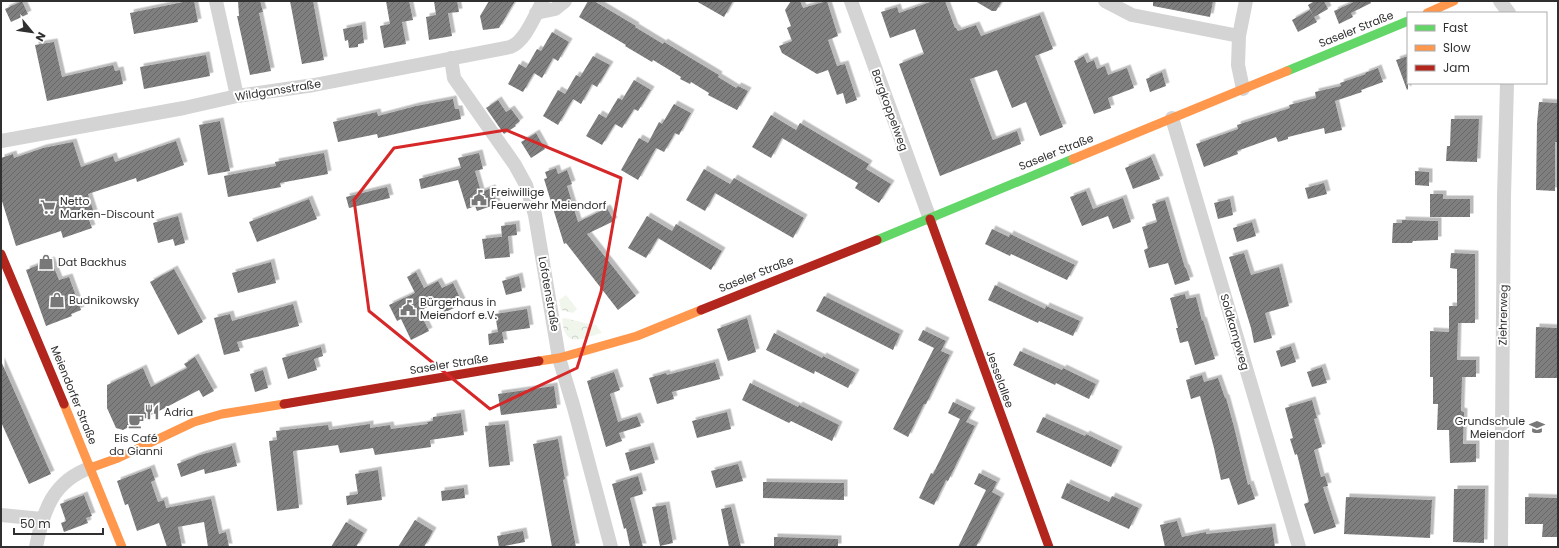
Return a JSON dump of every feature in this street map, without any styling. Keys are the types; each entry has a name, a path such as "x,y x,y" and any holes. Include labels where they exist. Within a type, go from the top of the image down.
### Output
{"street":[{"path":"216,1 237,96"},
{"name":"Wildgansstraße","path":"1,141 184,108 237,96 314,85 514,46 522,39 540,7 555,9 565,1"},
{"name":"Bargkoppelweg","path":"851,1 930,219"},
{"path":"1106,1 1132,15 1239,36"},
{"path":"1243,89 1238,65 1239,36 1246,1"},
{"path":"1429,12 1454,1"},
{"path":"1500,1 1508,12"},
{"name":"Saseler Straße","path":"90,468 118,458 194,422 222,414 559,358 637,336 799,270 930,219 1407,21"},
{"name":"Lofotenstraße","path":"450,58 454,78 515,165 526,184 535,214 559,358 611,547"},
{"name":"Ziehrerweg","path":"1501,547 1504,196 1507,84"},
{"name":"Soldkampweg","path":"1172,118 1298,547"},
{"name":"Jesselallee","path":"930,219 1049,547"},
{"name":"Meiendorfer Straße","path":"1,254 41,347 122,547"},
{"path":"36,547 42,519 56,492 63,483 74,475 90,468"},
{"path":"1,515 42,519"}],"highlighted area":[{"path":"506,130 621,178 601,292 577,368 490,409 369,311 354,200 394,148"}],"green space":[{"path":"566,295 577,309 573,313 561,310 559,300"},
{"path":"565,318 596,325 602,333 575,340 570,338 566,335 564,328 562,319"}],"building":[{"path":"22,1 28,14 11,22 5,9"},
{"path":"194,1 198,22 134,34 130,13"},
{"path":"238,1 260,1 263,12 259,13 271,71 250,75 237,16 239,16"},
{"path":"290,1 313,1 324,60 302,64"},
{"path":"386,1 409,1 413,20 402,22 406,44 384,48 380,26 390,24"},
{"path":"434,1 457,1 459,12 448,13 452,36 429,40 426,17 436,15"},
{"path":"489,1 515,1 499,28 483,30 480,16"},
{"path":"588,1 594,1 663,44 664,42 719,75 718,77 736,88 738,86 748,91 737,110 708,95 709,93 691,82 690,84 680,79 681,77 653,60 652,62 579,17"},
{"path":"696,1 733,1 724,17"},
{"path":"791,1 800,1 803,8 827,1 838,36 828,40 837,66 845,64 857,100 846,104 843,93 837,95 828,70 817,74 782,53 779,46 792,41 787,28 791,26 785,10"},
{"path":"933,1 945,1 955,28 958,31 976,25 981,36 1040,15 1053,49 1035,56 1063,127 1040,136 1026,102 1012,108 997,70 970,79 993,140 1017,131 1021,144 940,176 899,64 924,54 915,29 890,38 881,12 897,7 899,13"},
{"path":"975,1 1002,1 996,11 992,11"},
{"path":"1153,1 1213,1 1210,17 1153,6"},
{"path":"1315,1 1324,1 1328,9 1314,17 1308,5"},
{"path":"1356,1 1370,1 1371,3 1351,13 1353,17 1339,24 1334,11"},
{"path":"1310,10 1317,22 1298,32 1292,20"},
{"path":"362,25 364,43 358,44 358,47 349,48 348,40 345,41 343,29"},
{"path":"552,32 569,42 558,61 553,58 542,78 534,73 523,92 508,84 519,64 526,68 537,49 541,51"},
{"path":"54,42 62,77 113,65 115,71 120,70 123,84 47,101 35,45"},
{"path":"206,55 210,76 144,89 140,67"},
{"path":"593,56 610,65 597,87 592,84 581,104 573,99 558,125 543,116 558,90 565,94 576,75 580,77"},
{"path":"1084,56 1087,63 1094,60 1097,69 1105,66 1108,75 1127,68 1134,88 1108,98 1111,108 1094,114 1074,61"},
{"path":"1407,56 1407,90 1396,60"},
{"path":"1378,68 1383,82 1361,90 1362,92 1335,101 1342,130 1325,134 1324,128 1288,137 1288,139 1278,142 1276,137 1237,151 1238,154 1204,167 1196,144 1238,129 1237,125 1290,108 1289,105 1316,98 1315,92 1341,86 1340,83"},
{"path":"1162,72 1166,86 1150,92 1146,79"},
{"path":"634,80 651,90 638,111 634,109 622,128 615,124 602,145 586,136 599,114 606,118 618,98 622,100"},
{"path":"453,99 455,109 459,109 461,119 378,138 377,134 338,142 333,122 377,112 378,116 416,106"},
{"path":"498,100 506,112 511,109 520,121 515,125 516,126 504,134 486,108"},
{"path":"1539,102 1558,103 1558,142 1555,142 1555,191 1536,190 1537,123"},
{"path":"674,104 691,113 679,135 675,133 664,152 656,148 638,180 621,170 639,138 648,143 659,122 662,124"},
{"path":"771,115 796,130 800,123 869,164 866,169 891,184 879,203 855,188 858,183 782,138 771,158 752,147"},
{"path":"1451,119 1479,119 1477,162 1446,161 1447,146 1450,146"},
{"path":"220,121 230,171 208,175 199,125"},
{"path":"536,133 545,149 531,158 521,142"},
{"path":"176,141 184,165 137,182 136,178 88,194 94,213 87,215 92,228 63,238 61,231 16,246 1,198 1,158 13,154 14,158 43,148 73,142 81,167 113,156 115,162"},
{"path":"324,153 328,174 280,183 281,187 228,197 224,176 276,166 275,162"},
{"path":"479,153 483,169 475,171 481,192 492,188 497,204 477,211 475,206 467,209 458,180 421,189 419,179 461,168 458,158"},
{"path":"1151,157 1160,179 1133,189 1125,168"},
{"path":"556,168 558,174 567,170 572,184 567,186 578,222 607,208 614,221 587,234 636,296 618,310 566,243 564,244 544,179 547,178 545,172"},
{"path":"704,169 730,184 734,178 804,218 793,238 715,193 705,211 686,200"},
{"path":"1415,171 1429,172 1429,186 1415,185"},
{"path":"1324,183 1327,194 1308,199 1305,188"},
{"path":"387,187 390,198 349,208 346,197"},
{"path":"1086,191 1093,209 1123,198 1131,222 1113,229 1108,216 1082,226 1070,197"},
{"path":"1430,194 1443,194 1443,199 1470,199 1470,217 1430,217"},
{"path":"309,199 317,219 257,242 249,222"},
{"path":"1230,199 1233,215 1218,219 1214,203"},
{"path":"1165,200 1190,280 1175,285 1168,263 1149,268 1144,250 1148,248 1142,227 1157,222 1152,204"},
{"path":"178,216 185,243 175,246 173,239 158,243 153,223"},
{"path":"647,216 672,231 676,224 722,251 711,270 658,238 646,258 628,248"},
{"path":"1402,220 1438,221 1438,240 1413,241 1412,243 1392,243 1393,223 1402,223"},
{"path":"1252,222 1256,236 1237,242 1233,228"},
{"path":"516,224 517,235 502,237 501,226"},
{"path":"992,229 1009,237 1010,234 1075,265 1067,280 1011,254 1010,256 985,244"},
{"path":"508,236 510,257 485,259 482,239"},
{"path":"1244,253 1251,275 1279,267 1289,306 1265,313 1272,338 1254,343 1251,328 1229,257"},
{"path":"1451,253 1475,254 1475,323 1458,323 1457,360 1476,360 1476,377 1462,377 1461,411 1464,412 1463,444 1476,444 1476,462 1450,463 1449,430 1437,430 1438,404 1433,404 1433,377 1430,377 1430,331 1449,332 1449,306 1457,306 1457,269 1450,268"},
{"name":"Budnikowsky","path":"51,260 59,280 69,277 81,310 71,314 72,316 46,326 26,270"},
{"path":"271,262 276,283 238,293 232,273"},
{"path":"174,269 203,322 178,335 150,282"},
{"name":"Bürgerhaus in Meiendorf e.V.","path":"416,272 424,288 438,281 442,288 453,283 463,304 443,313 438,302 419,311 429,331 411,340 401,319 397,321 389,305 415,293 407,277"},
{"path":"519,276 522,291 506,295 502,281"},
{"path":"995,285 1045,309 1046,306 1080,321 1073,336 1039,321 1038,323 988,300"},
{"path":"1185,294 1186,299 1196,297 1202,321 1203,320 1215,359 1195,365 1188,341 1180,343 1176,328 1178,328 1170,298"},
{"path":"824,296 900,334 893,350 816,311"},
{"path":"293,304 299,326 237,342 240,351 224,355 214,318 230,314 232,321"},
{"path":"527,309 530,328 502,332 504,343 489,345 488,334 498,332 495,314"},
{"path":"747,318 756,352 728,361 717,329"},
{"path":"1536,327 1558,328 1558,378 1535,378"},
{"path":"923,330 946,341 941,351 950,355 908,437 893,429 934,348 918,340"},
{"path":"774,333 822,358 823,356 856,373 848,388 815,371 814,374 766,350"},
{"path":"1291,346 1296,362 1281,367 1276,351"},
{"path":"321,347 323,356 314,359 317,370 288,379 282,358"},
{"path":"1020,351 1062,370 1063,368 1096,384 1089,399 1013,365"},
{"path":"195,357 214,391 203,397 199,390 123,430 116,428 107,408 107,385 143,368 151,387 187,368 184,364"},
{"path":"1,361 51,474 29,484 1,422"},
{"path":"715,362 720,379 672,392 674,399 657,404 649,378 666,373 667,375"},
{"path":"1322,367 1327,383 1312,387 1307,372"},
{"path":"263,370 268,388 255,392 250,374"},
{"path":"614,372 620,390 610,394 618,422 637,416 641,426 619,433 622,441 606,447 587,381"},
{"path":"1202,375 1204,382 1218,378 1226,398 1248,485 1250,484 1255,499 1238,505 1229,478 1221,480 1200,396 1191,399 1186,380"},
{"path":"750,383 798,407 799,405 839,425 832,441 791,421 789,423 742,400"},
{"path":"554,386 557,408 501,415 498,394"},
{"path":"1312,400 1317,418 1314,419 1322,447 1314,450 1321,477 1325,476 1328,486 1323,487 1336,527 1314,534 1304,504 1309,502 1297,454 1295,455 1290,439 1293,438 1285,408"},
{"path":"953,402 972,411 966,422 975,426 948,481 946,480 934,505 919,498 931,473 933,474 960,419 948,413"},
{"path":"727,412 731,429 697,438 692,421"},
{"path":"461,413 464,435 430,440 431,447 375,455 373,448 340,453 338,445 293,451 299,508 277,511 269,441 277,440 276,431 328,425 329,430 370,424 370,428 390,425 391,429 428,424 427,422 433,421 433,417"},
{"path":"1043,417 1085,436 1086,434 1119,450 1111,467 1036,432"},
{"path":"505,424 510,465 489,467 485,426"},
{"path":"558,439 565,479 563,480 576,547 552,547 533,444"},
{"path":"232,446 237,466 205,474 204,469 181,477 177,464 200,455"},
{"path":"650,446 655,463 630,471 625,453"},
{"path":"738,464 743,481 716,488 711,471"},
{"path":"151,468 155,480 151,482 158,502 164,500 166,508 211,499 219,534 226,532 229,547 208,547 204,522 178,527 182,547 167,547 159,523 137,531 128,504 125,505 117,481"},
{"path":"378,470 382,500 347,505 346,496 358,494 355,474"},
{"path":"979,473 997,482 992,492 1001,497 976,547 958,547 986,490 974,484"},
{"path":"638,476 643,494 630,498 643,547 630,547 626,528 624,529 612,484"},
{"path":"763,482 844,483 844,500 763,498"},
{"path":"1067,483 1109,502 1112,496 1139,508 1129,529 1061,498"},
{"path":"464,488 465,498 442,501 441,491"},
{"path":"1454,489 1485,489 1484,543 1453,542"},
{"path":"84,495 92,516 86,518 88,523 64,532 61,523 66,521 60,504"},
{"path":"1346,497 1432,500 1430,538 1344,534"},
{"path":"1525,497 1558,498 1558,537 1542,537 1543,524 1525,524"},
{"path":"666,505 673,543 660,546 652,507"},
{"path":"731,507 741,547 729,547 721,509"},
{"path":"415,520 433,531 424,547 398,547"},
{"path":"1177,521 1182,537 1206,532 1206,534 1272,527 1275,547 1165,547 1160,525"},
{"path":"346,522 364,533 356,547 331,547"},
{"path":"523,531 525,542 499,547 497,536"},
{"path":"774,537 838,539 838,547 774,547"}],"traffic: fast":[{"path":"1287,71 1407,21"},
{"path":"877,240 1073,159"}],"traffic: slow":[{"path":"1429,12 1454,1"},
{"path":"1073,159 1287,71"},
{"path":"539,361 559,358 637,336 701,310"},
{"path":"64,404 122,547"},
{"path":"90,468 118,458 194,422 222,414 284,404"}],"traffic: jam":[{"path":"930,219 1049,547"},
{"path":"701,310 877,240"},
{"path":"1,254 64,404"},
{"path":"284,404 539,361"}],"place":[{"name":"Freiwillige Feuerwehr Meiendorf","path":"479,198"},
{"name":"Netto Marken-Discount","path":"48,207"},
{"name":"Dat Backhus","path":"46,262"},
{"name":"Budnikowsky","path":"57,300"},
{"name":"Bürgerhaus in Meiendorf e.V.","path":"408,308"},
{"name":"Adria","path":"152,412"},
{"name":"Eis Café da Gianni","path":"136,421"},
{"name":"Grundschule Meiendorf","path":"1537,427"}]}
